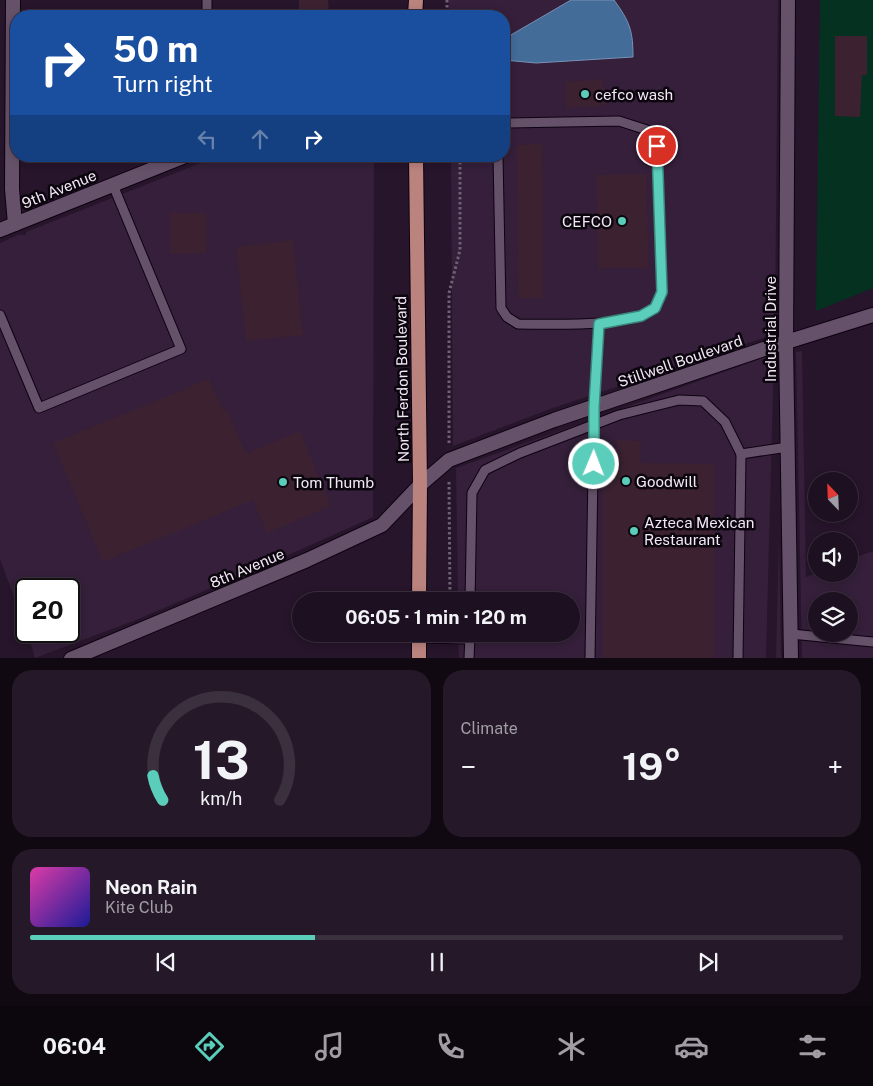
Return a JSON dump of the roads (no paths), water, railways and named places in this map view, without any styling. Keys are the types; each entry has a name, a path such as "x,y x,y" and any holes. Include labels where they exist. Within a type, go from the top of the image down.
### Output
{"main road":[{"name":"North Ferdon Boulevard","path":"416,162 420,484 419,592"},
{"path":"419,642 419,658"}],"street":[{"name":"Industrial Drive","path":"788,0 786,344 792,658"},
{"path":"12,162 15,224"},
{"name":"9th Avenue","path":"0,230 170,162"},
{"name":"Stillwell Boulevard","path":"420,484 449,460 594,407 755,352 786,344 873,315"},
{"name":"8th Avenue","path":"71,658 307,560 382,525 420,484"}],"lane":[{"path":"498,162 501,308 507,317 518,324 599,324 641,316 655,308 662,292 657,146 647,130 619,121 510,123"},
{"path":"0,315 39,408 181,349 113,185"},
{"path":"590,658 594,407 599,324"},
{"path":"470,592 472,493 485,470 520,453 619,415 679,400 703,401 725,422 741,454 738,658"},
{"path":"741,454 788,447"},
{"path":"791,634 873,642"},
{"path":"469,658 470,642"}],"water":[{"path":"571,0 614,0 630,27 633,57 536,63 510,61 510,36"}],"place":[{"name":"cefco wash","path":"585,94"},
{"name":"CEFCO","path":"622,221"},
{"name":"Goodwill","path":"626,481"},
{"name":"Tom Thumb","path":"283,482"},
{"name":"Azteca Mexican Restaurant","path":"634,531"}]}
